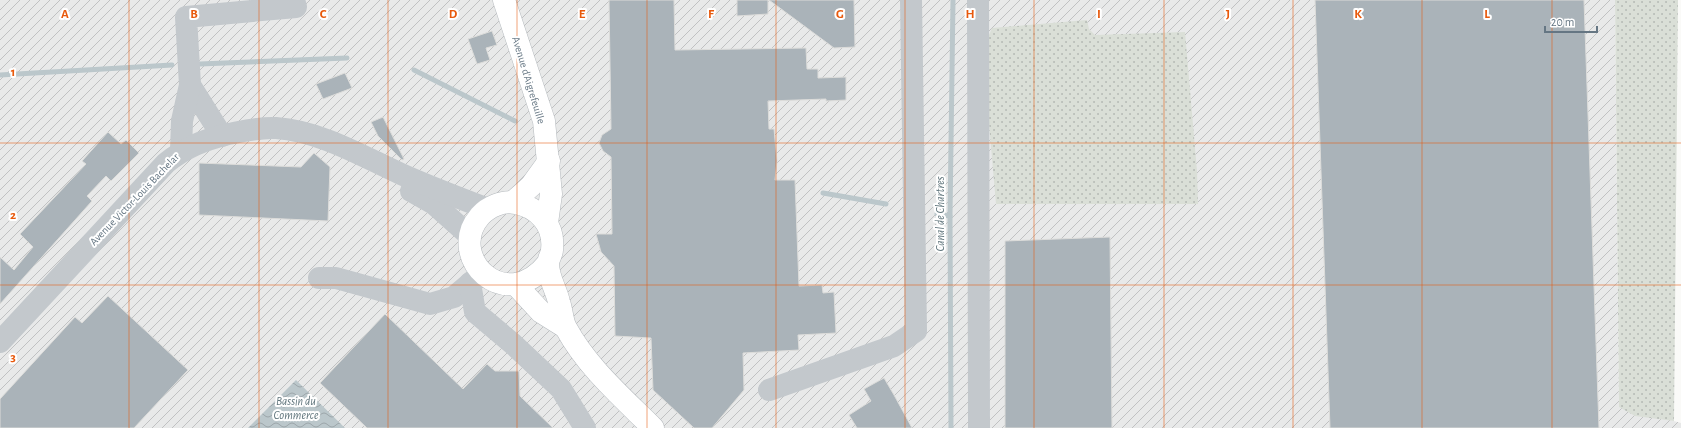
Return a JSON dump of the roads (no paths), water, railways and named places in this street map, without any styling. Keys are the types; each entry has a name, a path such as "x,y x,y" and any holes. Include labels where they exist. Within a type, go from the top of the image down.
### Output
{"main road":[{"name":"Avenue d'Aigrefeuille","path":"504,0 544,121 551,194 547,223"},
{"path":"513,202 531,186 548,154"},
{"path":"513,202 526,205 538,212 547,223 552,236 552,250 548,263 540,274 529,281 516,285 476,278 477,267 472,257 470,236 477,221 488,209 500,204 513,202"},
{"path":"548,263 552,284 559,301 565,327 593,368 653,428"},
{"path":"516,285 542,312 565,327"}],"street":[{"path":"181,151 182,121 190,81 186,17 296,8 294,0"},
{"path":"769,390 894,346 916,331 911,0"},
{"path":"978,0 979,428"},
{"path":"190,81 222,136"},
{"name":"Avenue Victor-Louis Bachelar","path":"0,342 166,163 181,151 222,136 252,129 276,128 304,133 328,141 438,191 488,209"},
{"name":"Avenue Victor-Louis Bachelar","path":"328,141 434,204 470,236"},
{"path":"319,278 336,278 430,304 454,297 476,278"},
{"path":"476,278 475,312 513,344 560,389 585,428"}],"water":[{"name":"Bassin du Commerce","path":"296,380 345,428 248,428"}],"waterway":[{"name":"Canal de Chartres","path":"951,428 950,216 953,0"},
{"path":"200,64 347,58"},
{"path":"0,75 172,65"},
{"path":"414,70 515,121"},
{"path":"823,193 886,204"},
{"path":"937,214 950,216"}]}
